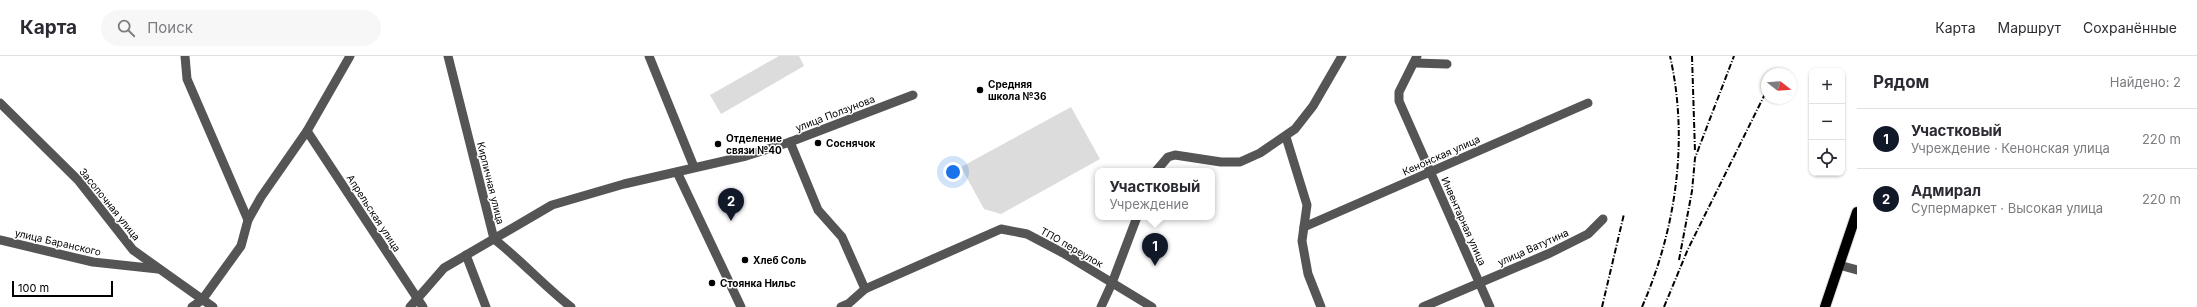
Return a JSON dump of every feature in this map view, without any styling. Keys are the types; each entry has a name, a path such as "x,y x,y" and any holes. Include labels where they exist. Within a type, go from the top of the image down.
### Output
{"main road":[{"path":"1825,307 1857,212"}],"street":[{"path":"185,56 187,79 248,220"},
{"path":"192,307 202,300 241,246 248,220 261,197 307,131 350,56"},
{"name":"Кирпичная улица","path":"448,56 494,239 512,253 557,296 571,307"},
{"path":"649,56 694,167"},
{"path":"1159,168 1168,157 1180,154 1221,162 1240,162 1260,153 1295,130 1313,106 1342,56"},
{"path":"1416,59 1447,64"},
{"name":"Инвентарная улица","path":"1416,59 1399,92 1399,101 1490,307"},
{"name":"улица Ползунова","path":"410,307 444,268 552,205 624,184 746,156 790,142 913,95"},
{"name":"Засопочная улица","path":"0,103 78,180 133,250 213,307"},
{"name":"Кенонская улица","path":"1304,227 1588,103"},
{"name":"Апрельская улица","path":"307,131 423,307"},
{"path":"1286,136 1307,205 1302,240 1308,274 1321,307"},
{"path":"790,142 818,210 842,237 865,290"},
{"path":"677,172 740,307"},
{"name":"улица Ватутина","path":"1423,307 1550,253 1588,234 1603,219"},
{"path":"1101,307 1112,283 1136,220"},
{"name":"ТПО переулок","path":"846,306 865,290 1001,229 1027,234 1063,253 1152,307"},
{"name":"улица Баранского","path":"0,240 92,262 160,269"},
{"path":"466,255 486,307"},
{"path":"1839,265 1857,270"}],"shaded area":[{"path":"779,56 799,56 804,66 721,114 710,95"},
{"path":"1071,107 1100,159 1001,214 984,209 961,167"}],"railway":[{"path":"1642,307 1654,277 1663,247 1671,215 1676,184 1678,120 1676,88 1670,56"},
{"path":"1692,56 1695,152"},
{"path":"1679,260 1692,191 1695,158 1734,56"},
{"path":"1664,307 1688,249 1761,102"},
{"path":"1602,307 1624,214"}],"place":[{"name":"Средняя школа №36","path":"980,90"},
{"name":"Соснячок","path":"818,143"},
{"name":"Отделение связи №40","path":"718,144"},
{"name":"Адмирал","path":"731,221"},
{"name":"Хлеб Соль","path":"745,260"},
{"name":"Участковый","path":"1155,266"},
{"name":"Стоянка Нильс","path":"712,283"}]}
